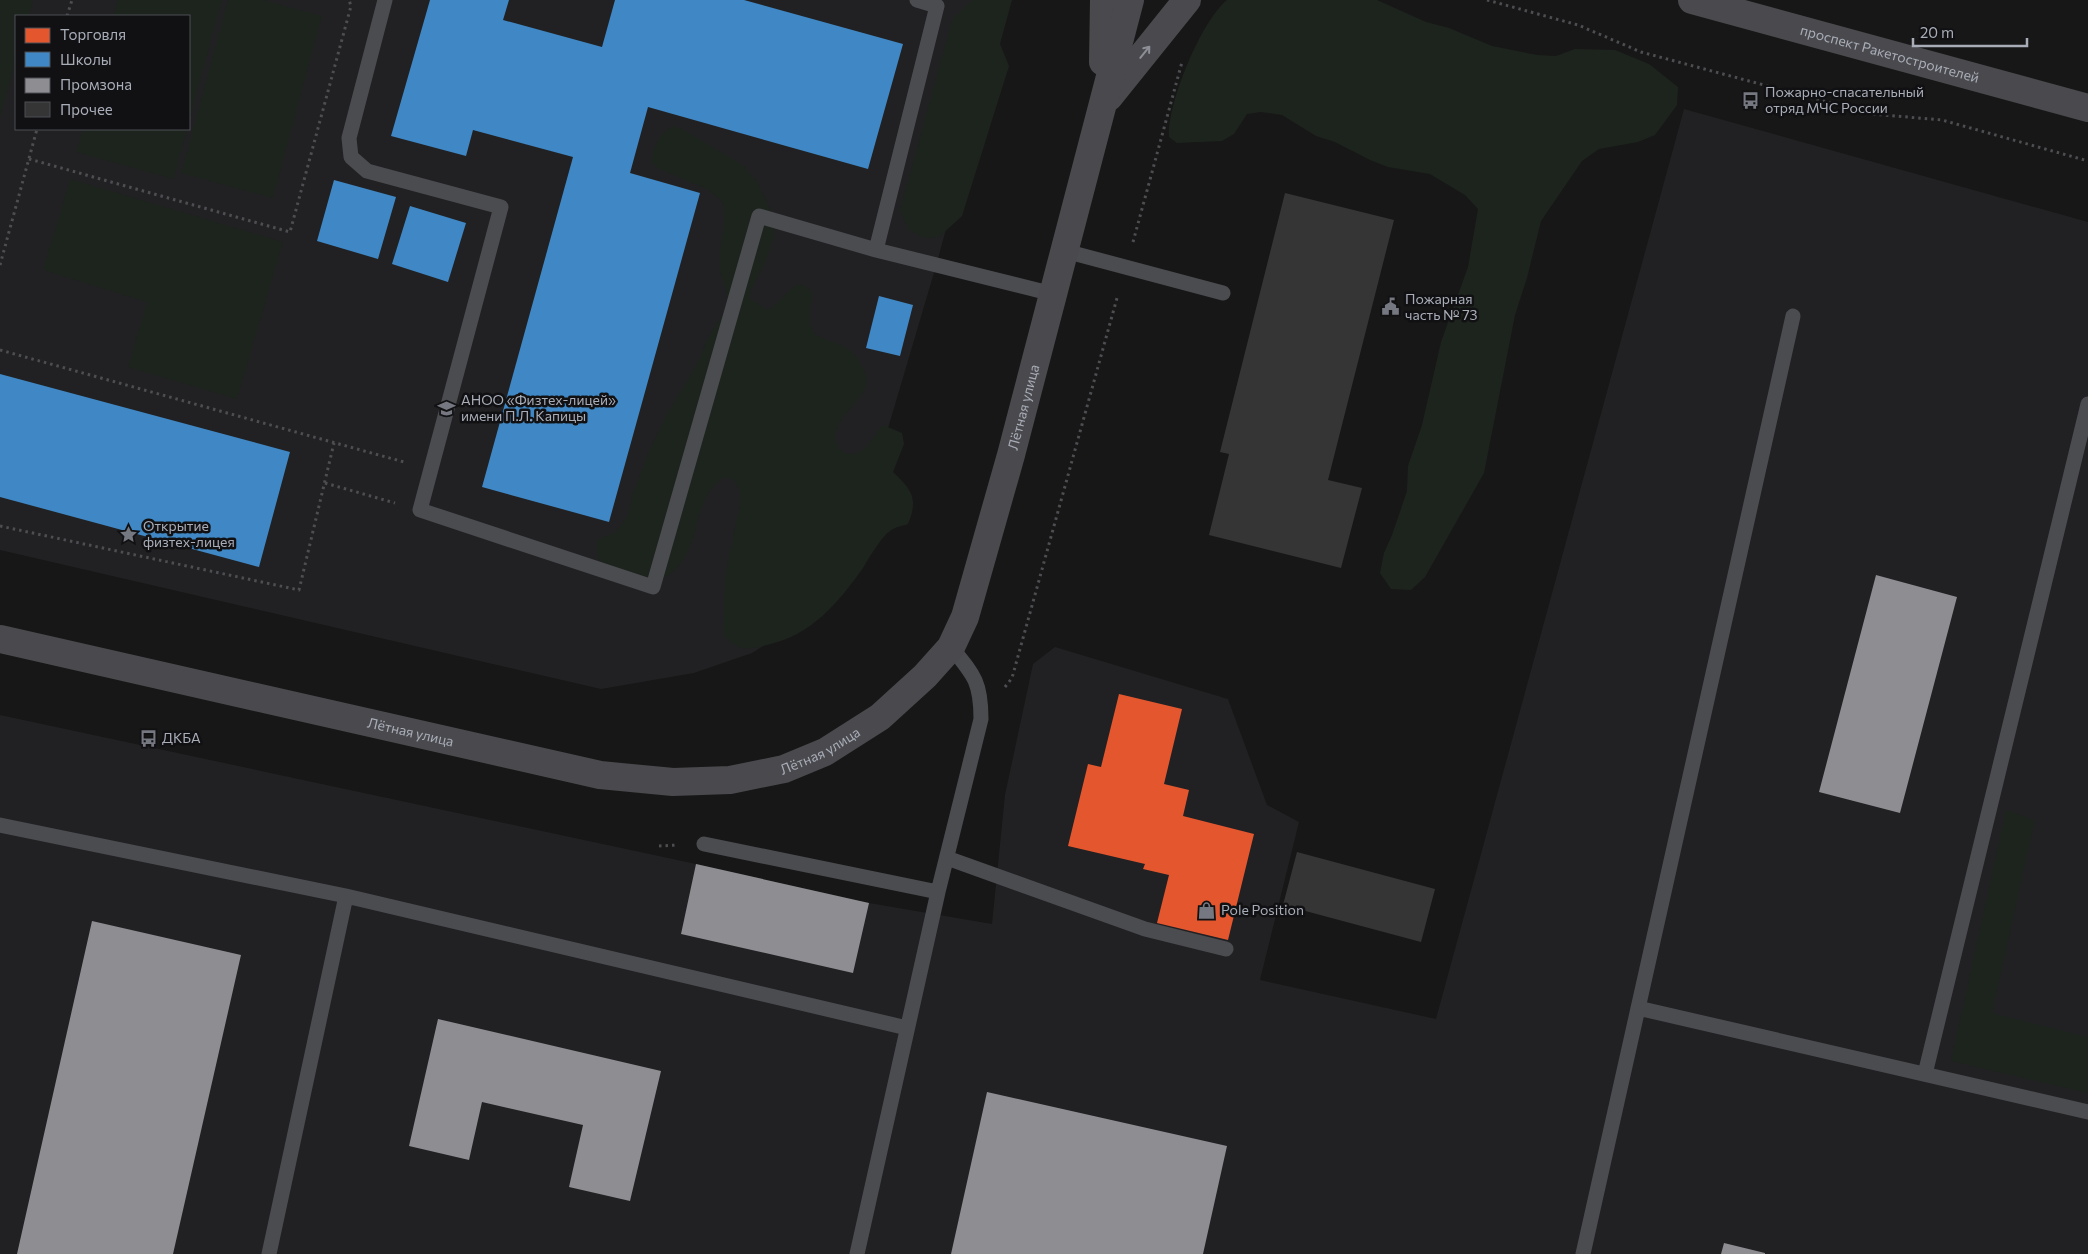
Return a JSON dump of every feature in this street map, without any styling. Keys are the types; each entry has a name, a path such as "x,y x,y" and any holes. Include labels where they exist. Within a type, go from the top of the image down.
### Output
{"street":[{"path":"1103,104 1104,0"},
{"name":"Лётная улица","path":"0,639 600,775 673,782 730,780 784,769 825,752 880,717 925,676 951,647 966,617 1011,455 1130,0"},
{"path":"1103,104 1187,0"},
{"name":"проспект Ракетостроителей","path":"1692,0 2088,108"}],"lane":[{"path":"385,0 349,138 351,157 368,171 501,208 420,510 653,587 759,216 876,250 1053,294"},
{"path":"876,250 937,6 917,0"},
{"path":"1064,252 1223,293"},
{"path":"1583,1254 1794,316"},
{"path":"1925,1074 2088,404"},
{"path":"857,1254 938,892 981,719 981,696 973,674 951,647"},
{"path":"0,826 346,896 907,1028"},
{"path":"704,844 938,892"},
{"path":"947,858 1146,929 1226,948"},
{"path":"269,1254 346,896"},
{"path":"1638,1008 2088,1112"}],"path":[{"path":"67,15 72,0"},
{"path":"29,158 290,232 351,6 349,0"},
{"path":"1486,0 1578,25 1641,52 1852,109 1872,114 1942,120 2088,161"},
{"path":"1131,249 1184,54"},
{"path":"0,265 37,130"},
{"path":"981,719 1012,678 1117,298"},
{"path":"0,350 430,469"},
{"path":"0,526 299,590 334,443"},
{"path":"325,483 420,510"}],"shaded area":[{"name":"АНОО «Физтех-лицей» имени П.Л. Капицы","path":"0,0 1008,0 936,266 844,577 801,622 752,653 694,673 601,689 0,550"},
{"path":"0,0 33,0 29,15 15,15 15,64 0,118"},
{"path":"118,0 222,0 190,118 190,15 113,15"},
{"path":"228,0 263,0 322,16 273,198 181,173"},
{"path":"972,0 1012,0 1000,44 1009,66 962,216 939,237 924,238 909,230 900,210 952,20"},
{"path":"1227,0 1377,0 1426,22 1449,28 1492,46 1537,55 1556,56 1575,49 1615,50 1649,64 1678,87 1677,105 1655,135 1638,142 1599,149 1582,161 1541,221 1527,278 1515,315 1484,473 1425,577 1411,590 1391,589 1380,573 1384,553 1407,491 1408,466 1422,425 1441,342 1468,267 1478,209 1465,195 1430,174 1388,167 1370,160 1335,142 1316,136 1282,115 1261,112 1247,114 1234,134 1222,141 1177,143 1169,137 1174,105 1188,64 1207,26"},
{"path":"1684,109 2088,222 2088,1254 0,1254 0,715 696,864 869,903 992,924 1005,795 1033,664 1055,647 1228,699 1267,805 1299,822 1260,980 1436,1019"},
{"path":"674,126 744,166 757,182 772,213 775,234 766,261 751,290 750,299 768,310 797,284 807,287 813,294 810,322 814,332 818,336 841,345 853,353 867,378 866,387 862,394 836,430 835,439 838,447 848,454 861,451 869,444 883,425 902,433 904,444 893,472 909,489 913,501 908,524 894,529 883,537 854,581 822,616 797,634 767,645 748,649 738,647 723,635 725,576 741,499 739,489 734,480 725,477 711,490 701,510 689,550 678,567 665,578 651,580 610,568 602,564 597,553 597,540 616,532 628,515 632,496 649,451 667,414 697,364 708,337 726,310 728,300 720,271 720,250 725,211 722,201 707,189 657,168 651,161 653,150 658,140"},
{"path":"83,130 187,130 174,179 76,152"},
{"path":"70,179 283,242 237,399 128,367 147,302 43,270"},
{"path":"2006,810 2035,820 1992,1013 2088,1037 2088,1093 1951,1061"}],"building: Торговля":[{"path":"1119,694 1182,709 1164,784 1189,790 1183,816 1254,834 1228,940 1157,923 1169,875 1143,869 1145,864 1068,846 1088,764 1101,767"}],"building: Школы":[{"path":"430,0 509,0 503,20 602,47 615,0 744,0 903,44 868,169 648,107 630,173 700,193 609,522 482,487 573,157 473,130 466,156 391,136"},
{"path":"334,180 396,197 378,259 317,241"},
{"path":"410,206 466,223 448,282 392,264"},
{"path":"879,296 913,305 900,356 866,348"},
{"path":"0,374 290,452 259,567 0,497"}],"building: Промзона":[{"path":"1876,575 1957,597 1900,813 1819,792"},
{"path":"696,864 869,903 853,973 681,934"},
{"path":"92,921 241,955 173,1254 17,1254"},
{"path":"438,1019 661,1071 630,1201 569,1187 583,1125 482,1102 469,1160 409,1146"},
{"path":"987,1092 1227,1146 1203,1254 951,1254"},
{"path":"1724,1243 1765,1253 1765,1254 1721,1254"}],"building: Прочее":[{"path":"1285,193 1394,220 1328,480 1362,488 1341,568 1209,535 1229,454 1220,452"},
{"path":"1297,852 1435,889 1421,942 1283,905"}],"place":[{"name":"Пожарно-спасательный отряд МЧС России","path":"1751,100"},
{"name":"Пожарная часть № 73","path":"1391,307"},
{"name":"АНОО «Физтех-лицей» имени П.Л. Капицы","path":"447,408"},
{"name":"Открытие физтех-лицея","path":"129,534"},
{"name":"ДКБА","path":"148,738"},
{"name":"Pole Position","path":"1207,910"}]}
